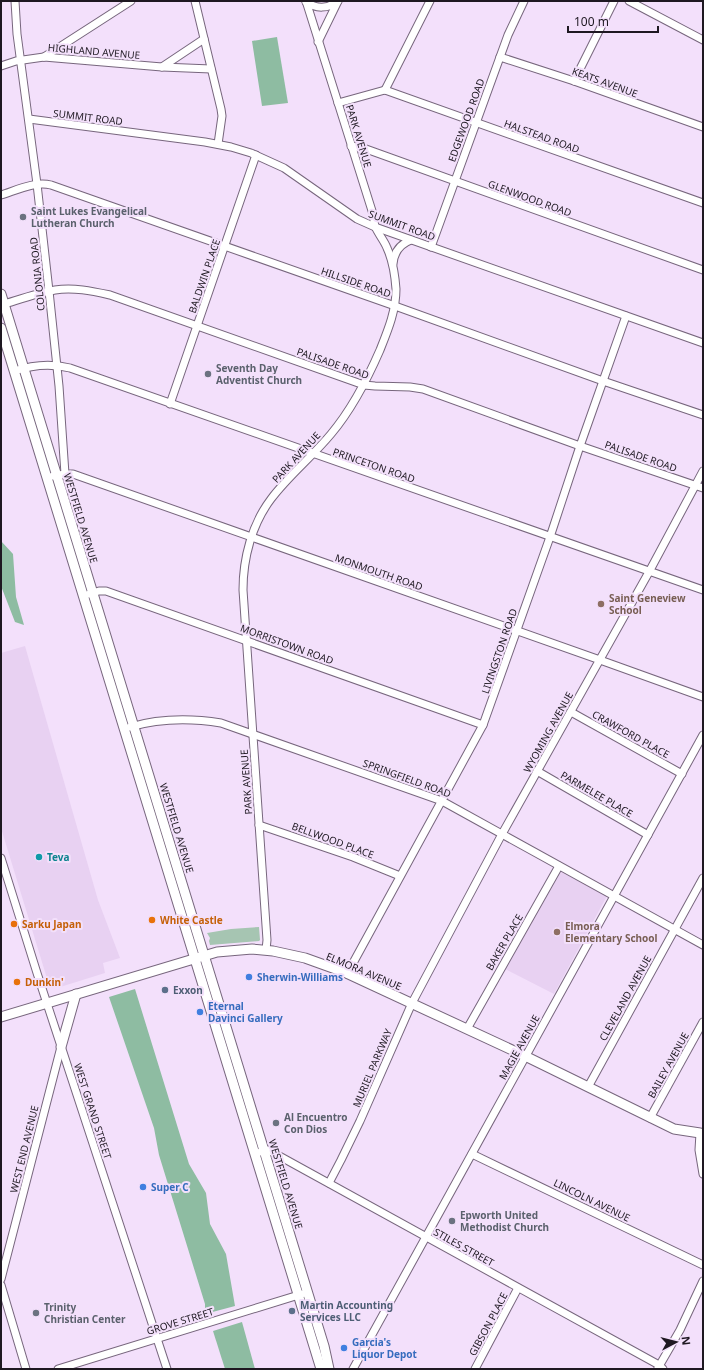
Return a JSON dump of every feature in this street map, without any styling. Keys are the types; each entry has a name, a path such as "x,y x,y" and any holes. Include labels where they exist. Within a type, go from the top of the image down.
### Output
{"main road":[{"name":"WESTFIELD AVENUE","path":"1,294 3,305 61,474 93,593 308,1292 330,1369"},
{"name":"WESTFIELD AVENUE","path":"1,328 320,1369"},
{"path":"160,844 169,842"},
{"name":"ELMORA AVENUE","path":"1,1017 204,955 230,950 266,950 305,958 347,974 525,1056 674,1129 702,1133"},
{"path":"61,1047 76,994"},
{"path":"229,1071 239,1068"}],"street":[{"name":"COLONIA ROAD","path":"15,1 20,60 38,184 57,366 61,474"},
{"path":"44,57 131,1"},
{"path":"196,1 222,116 218,144"},
{"path":"306,2 315,7 320,7 330,6 338,1"},
{"path":"318,42 338,1"},
{"path":"338,104 385,90 430,1"},
{"name":"EDGEWOOD ROAD","path":"431,247 508,34 524,1"},
{"path":"574,81 614,1"},
{"path":"628,1 703,40"},
{"name":"PARK AVENUE","path":"266,950 267,940 243,590 243,574 246,559 252,537 268,503 338,425 364,385 388,331 396,306 393,266 387,247 376,227 306,2"},
{"path":"162,67 204,39"},
{"name":"HIGHLAND AVENUE","path":"1,66 20,60 44,57 162,67 212,69"},
{"name":"KEATS AVENUE","path":"500,57 574,81 703,127"},
{"name":"HALSTEAD ROAD","path":"385,90 703,203"},
{"name":"SUMMIT ROAD","path":"29,119 218,144 256,155 284,168 357,219 376,227 703,343"},
{"name":"GLENWOOD ROAD","path":"351,146 366,149 454,182 703,270"},
{"name":"BALDWIN PLACE","path":"170,404 256,155"},
{"name":"HILLSIDE ROAD","path":"1,195 38,184 51,185 396,306 603,381 703,415"},
{"path":"393,266 396,251 404,243 411,240"},
{"name":"PALISADE ROAD","path":"3,305 49,291 72,289 104,294 364,385 423,389 580,446 703,488"},
{"name":"LIVINGSTON ROAD","path":"347,974 483,725 626,316"},
{"name":"PRINCETON ROAD","path":"14,371 34,366 57,366 70,368 703,590"},
{"name":"WYOMING AVENUE","path":"412,1003 502,834 649,572 703,471"},
{"name":"MONMOUTH ROAD","path":"47,478 61,474 73,474 703,697"},
{"name":"MORRISTOWN ROAD","path":"83,596 102,590 106,591 483,725"},
{"name":"CRAWFORD PLACE","path":"571,712 682,774"},
{"name":"SPRINGFIELD ROAD","path":"124,729 156,721 173,719 221,723 442,800 703,945"},
{"name":"MAGIE AVENUE","path":"353,1369 703,735"},
{"name":"PARMELEE PLACE","path":"537,771 648,835"},
{"name":"BELLWOOD PLACE","path":"259,825 353,857 400,876"},
{"name":"WEST GRAND STREET","path":"1,858 61,1047 167,1369"},
{"name":"BAKER PLACE","path":"467,1029 559,866"},
{"name":"CLEVELAND AVENUE","path":"588,1087 703,878"},
{"name":"MURIEL PARKWAY","path":"329,1183 360,1121 412,1003"},
{"name":"BAILEY AVENUE","path":"650,1118 703,1022"},
{"name":"WEST END AVENUE","path":"1,1279 61,1047"},
{"path":"702,1133 699,1150 703,1174"},
{"path":"255,1153 264,1150"},
{"name":"STILES STREET","path":"264,1150 272,1152 329,1183 660,1368"},
{"name":"LINCOLN AVENUE","path":"472,1154 703,1265"},
{"path":"660,1368 703,1282"},
{"path":"1,1285 26,1369"},
{"name":"GIBSON PLACE","path":"475,1369 518,1288"},
{"name":"GROVE STREET","path":"58,1369 308,1292"}],"shaded area":[{"path":"25,646 98,900 120,958 103,963 105,973 57,988 49,985 1,828 1,653"},
{"name":"Elmora Elementary School","path":"561,872 607,896 554,994 505,969"}],"green space":[{"path":"277,37 288,103 262,106 252,41"},
{"path":"1,541 13,554 16,597 24,625 15,622 1,586"},
{"path":"259,927 259,941 210,945 210,938 207,933 231,929"},
{"path":"135,989 189,1164 206,1193 210,1224 226,1254 235,1306 205,1314 205,1304 159,1155 154,1128 109,997"},
{"path":"242,1322 255,1369 225,1369 213,1331"}],"place":[{"name":"Saint Lukes Evangelical Lutheran Church","path":"23,217"},
{"name":"Seventh Day Adventist Church","path":"208,374"},
{"name":"Saint Geneview School","path":"601,604"},
{"name":"Teva","path":"39,857"},
{"name":"White Castle","path":"152,920"},
{"name":"Sarku Japan","path":"14,924"},
{"name":"Elmora Elementary School","path":"557,932"},
{"name":"Sherwin-Williams","path":"249,977"},
{"name":"Dunkin'","path":"17,982"},
{"name":"Exxon","path":"165,990"},
{"name":"Eternal Davinci Gallery","path":"200,1012"},
{"name":"Al Encuentro Con Dios","path":"276,1123"},
{"name":"Super C","path":"143,1187"},
{"name":"Epworth United Methodist Church","path":"452,1221"},
{"name":"Martin Accounting Services LLC","path":"292,1311"},
{"name":"Trinity Christian Center","path":"36,1313"},
{"name":"Garcia's Liquor Depot","path":"344,1348"}]}
